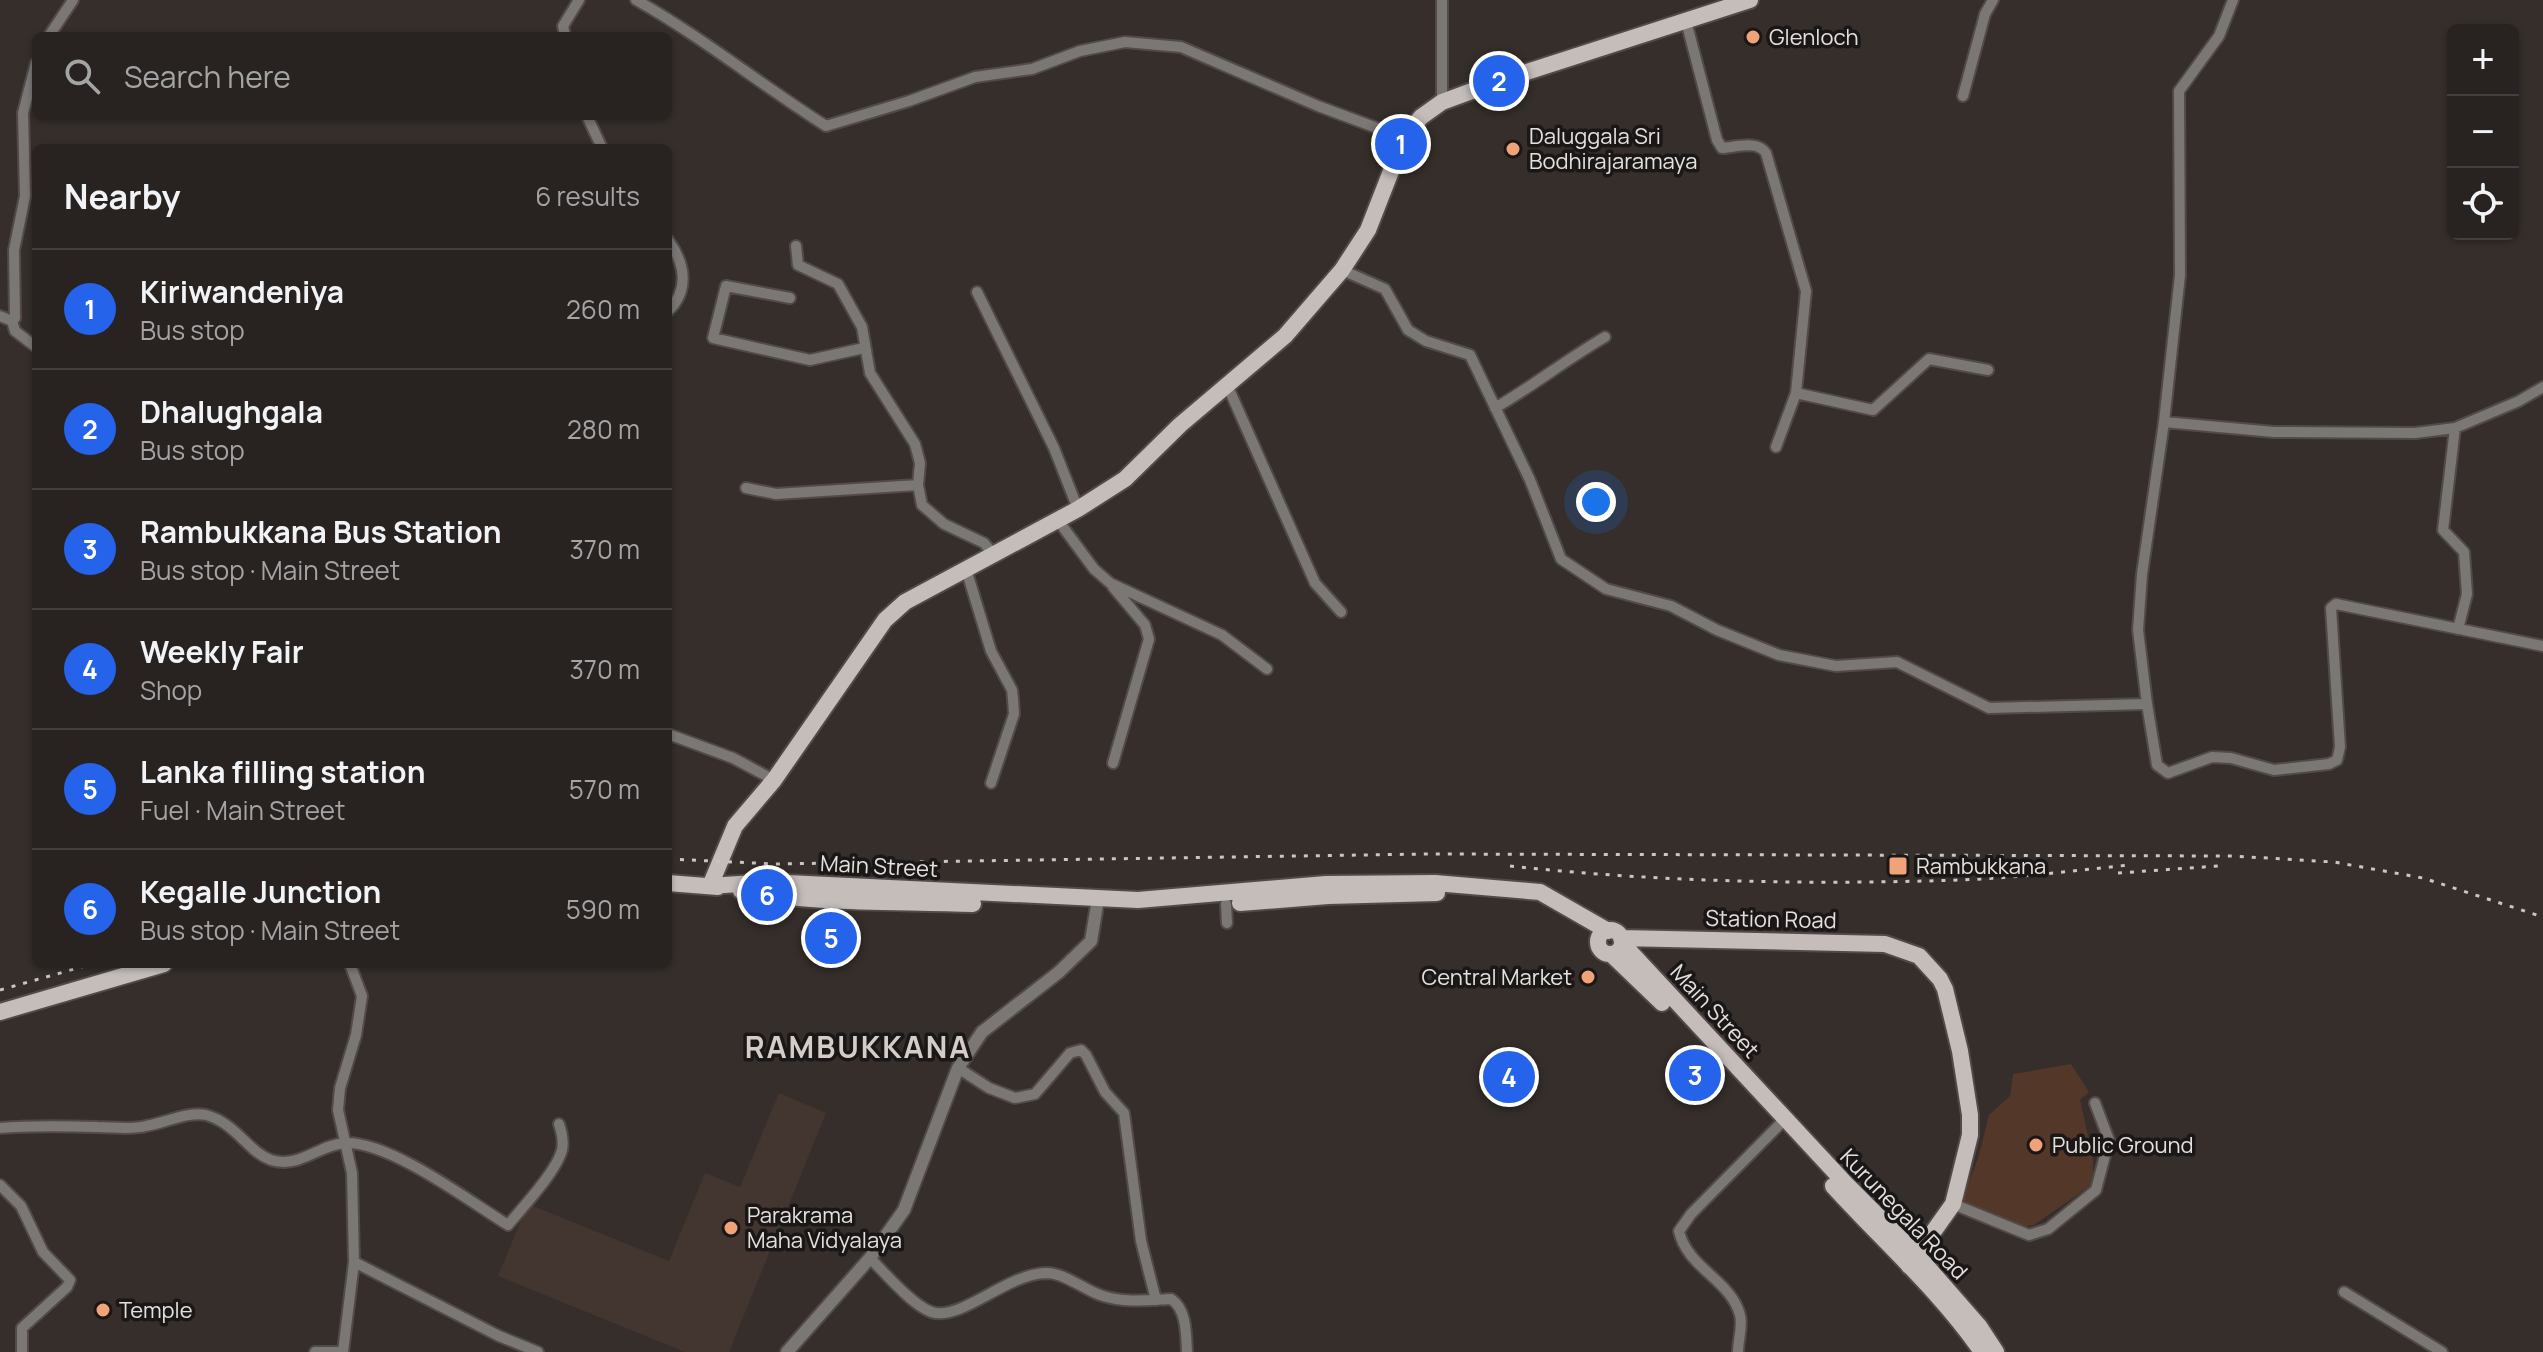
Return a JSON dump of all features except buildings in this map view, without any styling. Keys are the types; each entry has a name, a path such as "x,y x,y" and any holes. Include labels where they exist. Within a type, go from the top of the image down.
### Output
{"main road":[{"path":"710,886 735,826 774,780 885,620 905,602 1078,509 1125,479 1180,425 1285,336 1342,270 1368,230 1404,138 1421,117 1442,102 1499,81 1750,0"},
{"name":"Main Street","path":"672,883 767,895 836,899 1098,903 1326,884 1435,883 1540,892 1576,912 1612,942 1680,1019 1778,1116"},
{"name":"Main Street","path":"1098,903 1160,909 1306,897 1436,893 1480,888"},
{"name":"Station Road","path":"1612,942 1860,942 1885,944 1919,956 1945,989 1960,1051 1970,1115 1970,1135 1953,1204"},
{"path":"0,1012 150,968"},
{"name":"Kurunegala Road","path":"1778,1116 1979,1326 1996,1352"},
{"path":"1913,1260 1953,1204"},
{"name":"Kurunegala Road","path":"1913,1260 1982,1352"}],"street":[{"path":"52,32 73,0"},
{"path":"564,32 563,26 579,0"},
{"path":"636,0 680,25 826,126 975,77 1032,69 1080,51 1125,42 1181,47 1318,106 1404,138"},
{"path":"1442,0 1442,102"},
{"path":"1963,96 1985,14 1993,0"},
{"path":"2233,0 2219,36 2179,91 2180,275 2164,422 2142,574 2138,630 2157,765 2168,773 2212,757 2231,758 2274,770 2329,764 2337,760 2340,747 2331,608 2336,604 2543,646"},
{"path":"1686,21 1717,140 1722,148 1755,145 1762,147 1766,153 1806,291 1796,393 1776,447"},
{"path":"32,78 23,113 25,196 14,250 15,318 12,321 15,331 32,344"},
{"path":"589,120 600,144"},
{"path":"672,245 677,252 685,281 679,301 672,307"},
{"path":"796,246 798,265 838,284 862,327 870,373 915,444 920,463 918,485 922,505 944,524 984,543 993,554"},
{"path":"1342,270 1385,289 1408,330 1426,341 1470,355 1530,480 1561,559 1606,589 1671,606 1717,630 1779,655 1836,666 1897,662 1989,708 2147,704"},
{"path":"790,298 726,286 713,338 810,360 864,348"},
{"path":"977,292 1054,448 1078,509"},
{"path":"0,316 12,321"},
{"path":"1495,408 1605,337"},
{"path":"1796,393 1873,410 1929,359 1988,370"},
{"path":"1228,387 1315,583 1341,612"},
{"path":"2164,422 2274,432 2415,433 2455,428 2519,401 2543,387"},
{"path":"2455,428 2443,530 2464,552 2467,594 2458,629"},
{"path":"746,488 776,494 918,485"},
{"path":"1057,519 1094,569 1110,583 1145,625 1149,639 1113,763"},
{"path":"966,569 991,651 1012,690 1014,714 991,783"},
{"path":"1110,583 1222,635 1267,669"},
{"path":"672,735 733,758 774,780"},
{"path":"787,1352 870,1258 904,1210 958,1068 982,1032 1059,972 1091,941 1098,903"},
{"path":"1226,904 1227,923"},
{"path":"315,1352 343,1352 354,1262 352,1173 338,1110 340,1088 356,1035 362,996 352,968"},
{"path":"958,1068 989,1088 1015,1098 1035,1094 1070,1053 1081,1050 1086,1055 1105,1092 1124,1113 1141,1241 1156,1300"},
{"path":"1953,1204 2029,1235 2048,1229 2096,1190 2109,1140 2095,1103"},
{"path":"0,1128 142,1127 198,1114 207,1115 235,1129 260,1154 271,1160 289,1162 309,1158 333,1145 346,1143 364,1145 400,1158 508,1225 561,1154 563,1140 559,1124"},
{"path":"1738,1352 1741,1320 1735,1300 1682,1246 1679,1231 1778,1116"},
{"path":"0,1185 21,1206 43,1252 70,1280 67,1287 22,1328 22,1352"},
{"path":"870,1258 918,1304 936,1313 960,1309 1010,1281 1046,1273 1103,1296 1124,1300 1171,1299 1177,1303 1184,1319 1187,1352"},
{"path":"354,1262 499,1336 538,1352"},
{"path":"2344,1292 2442,1352"}],"shaded area":[{"name":"Public Ground","path":"2071,1064 2089,1092 2080,1100 2093,1157 2093,1184 2034,1225 2022,1227 1962,1201 1979,1155 1989,1115 2010,1096 2013,1074"},
{"name":"Parakrama Maha Vidyalaya","path":"779,1093 826,1113 729,1352 685,1352 498,1276 528,1204 669,1261 705,1173 740,1187"}],"railway":[{"path":"672,859 775,864 1426,854 2232,856 2334,862 2423,878 2543,917"},
{"path":"1510,866 1678,879 1847,882 1980,879 2129,865"},
{"path":"2118,873 2218,866"},
{"path":"0,990 78,968"}],"place":[{"name":"Glenloch","path":"1753,37"},
{"name":"Dhalughgala","path":"1499,81"},
{"name":"Kiriwandeniya","path":"1401,144"},
{"name":"Daluggala Sri Bodhirajaramaya","path":"1513,149"},
{"name":"Rambukkana","path":"1898,866"},
{"name":"Kegalle Junction","path":"767,895"},
{"name":"Lanka filling station","path":"831,938"},
{"name":"Central Market","path":"1588,977"},
{"name":"Rambukkana Bus Station","path":"1695,1075"},
{"name":"Weekly Fair","path":"1509,1077"},
{"name":"Public Ground","path":"2036,1145"},
{"name":"Parakrama Maha Vidyalaya","path":"731,1228"},
{"name":"Temple","path":"103,1310"}],"district":[{"name":"RAMBUKKANA","path":"858,1048"}]}
